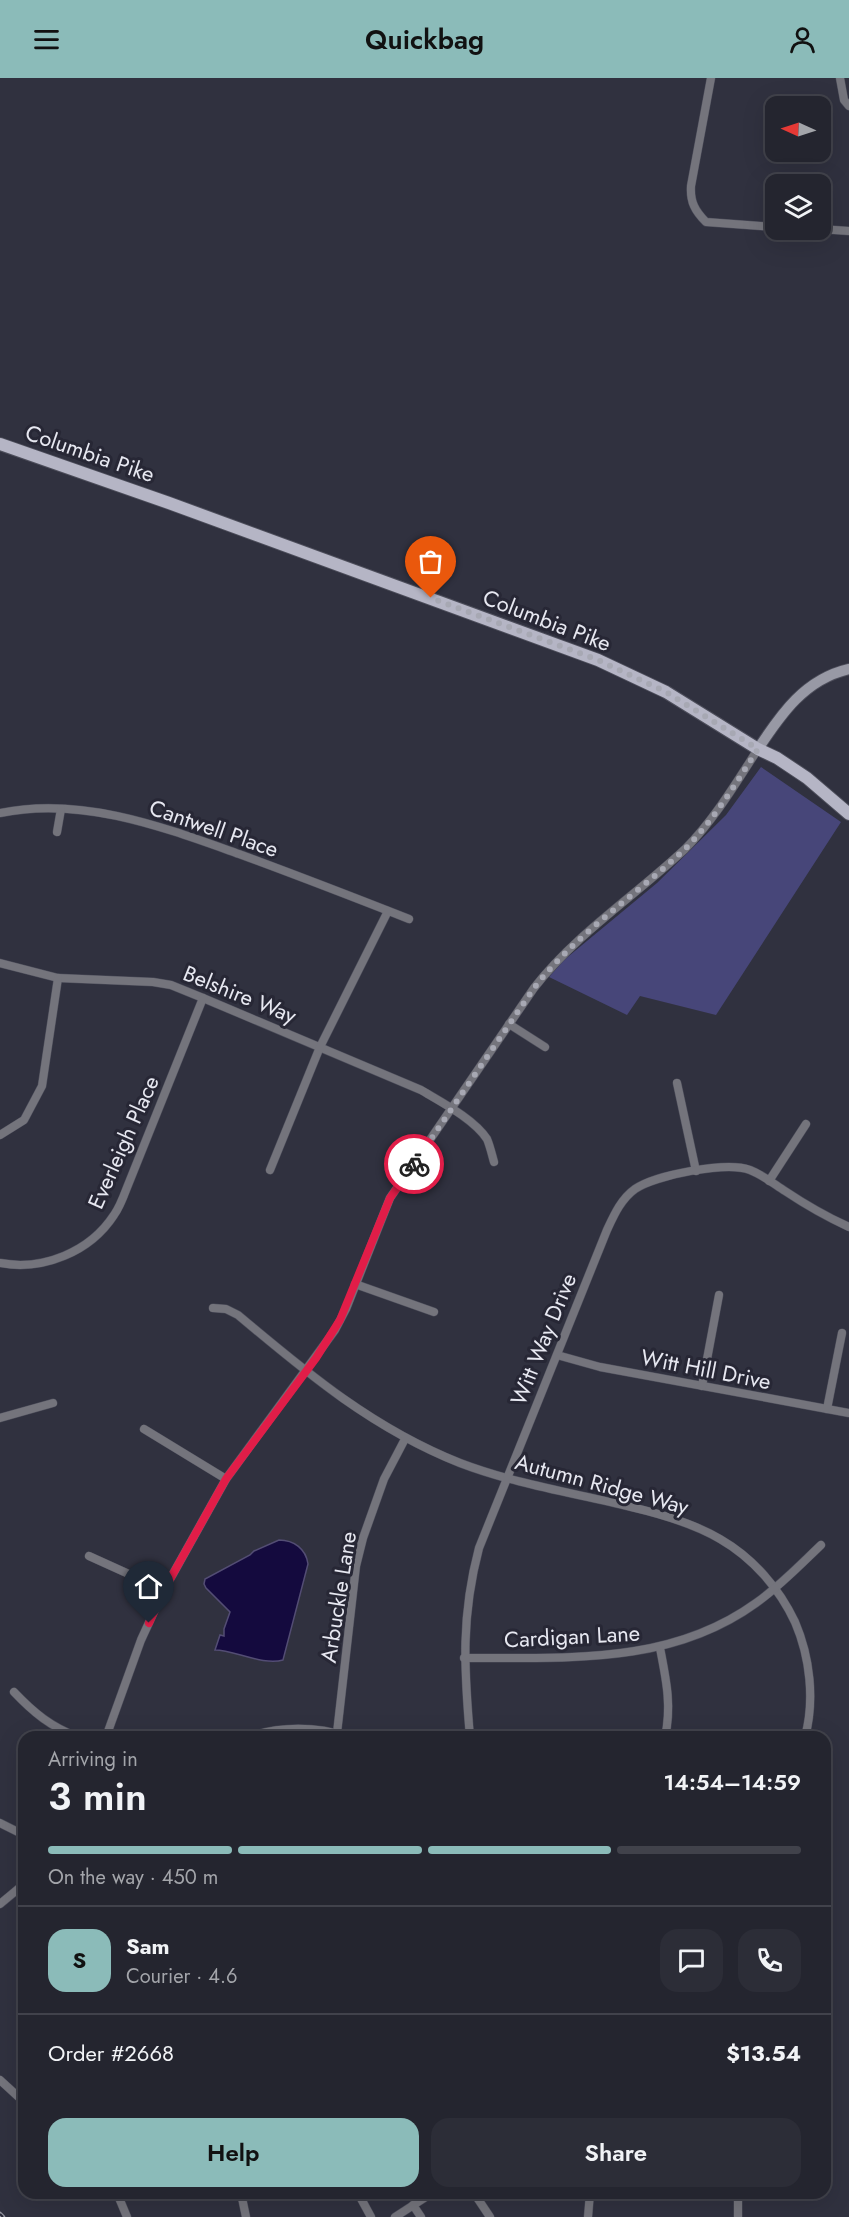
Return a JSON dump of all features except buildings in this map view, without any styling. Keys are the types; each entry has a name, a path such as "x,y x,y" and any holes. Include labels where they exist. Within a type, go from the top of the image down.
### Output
{"main road":[{"name":"Columbia Pike","path":"0,444 169,503 598,660 666,692 758,749 777,758 807,778 849,814"},
{"path":"758,749 780,715 793,701 822,679 849,669"}],"street":[{"path":"711,78 691,186 691,200 697,213 706,222 765,226"},
{"path":"840,78 844,100 849,106"},
{"path":"831,230 849,231"},
{"path":"107,1731 141,1640 164,1590 226,1479 340,1320 390,1198 553,964 687,847 711,818 758,749"},
{"path":"57,832 61,809"},
{"name":"Cantwell Place","path":"0,813 14,810 61,809 123,816 308,879 409,920"},
{"path":"270,1170 320,1047 388,911"},
{"name":"Belshire Way","path":"0,963 58,978 153,982 171,985 404,1081 452,1109 487,1140 494,1162"},
{"path":"0,1135 24,1120 42,1086 58,978"},
{"name":"Everleigh Place","path":"0,1263 38,1264 72,1254 97,1235 114,1215 203,998"},
{"path":"510,1024 545,1047"},
{"path":"677,1083 696,1171"},
{"path":"769,1181 806,1124"},
{"name":"Witt Way Drive","path":"470,1731 464,1658 467,1603 474,1565 506,1478 607,1230 623,1201 634,1190 647,1183 696,1171 741,1167 749,1169 824,1216 849,1227"},
{"path":"355,1284 434,1312"},
{"path":"702,1386 719,1295"},
{"name":"Autumn Ridge Way","path":"213,1308 226,1309 238,1316 356,1409 405,1438 460,1462 506,1478 668,1516 720,1538 751,1561 776,1589 791,1615 805,1649 810,1697 806,1731"},
{"path":"827,1409 842,1333"},
{"name":"Witt Hill Drive","path":"557,1354 600,1367 849,1413"},
{"path":"0,1418 53,1403"},
{"path":"144,1429 226,1479"},
{"name":"Arbuckle Lane","path":"337,1731 356,1566 363,1538 384,1479 405,1438"},
{"name":"Cardigan Lane","path":"464,1658 612,1655 660,1648 701,1634 756,1604 776,1589 821,1545"},
{"path":"89,1556 164,1590"},
{"path":"660,1648 669,1695 666,1731"},
{"path":"14,1692 45,1721 66,1731"},
{"path":"274,1731 295,1729 316,1731"},
{"path":"0,1823 18,1832"},
{"path":"0,1904 18,1889"},
{"path":"0,2080 18,2096"},
{"path":"120,2199 127,2217"},
{"path":"242,2199 246,2217"},
{"path":"361,2199 371,2217"},
{"path":"395,2217 422,2199"},
{"path":"478,2199 490,2217"},
{"path":"588,2217 590,2199"},
{"path":"738,2199 738,2217"},
{"path":"413,2205 421,2217"}],"shaded area":[{"path":"761,767 841,822 716,1015 640,996 627,1015 549,977 564,960 657,883 726,815"},
{"path":"279,1540 298,1546 305,1554 308,1564 283,1660 267,1661 215,1650 220,1635 224,1636 230,1612 206,1588 205,1579 254,1551"}],"railway":[{"path":"0,2214 3,2217"}],"way so far":[{"path":"414,1164 534,988 553,964 687,847 711,818 758,749 666,692 598,660 431,598"}],"route":[{"path":"149,1623 164,1590 226,1479 335,1330 346,1309 390,1198 414,1164"}]}
